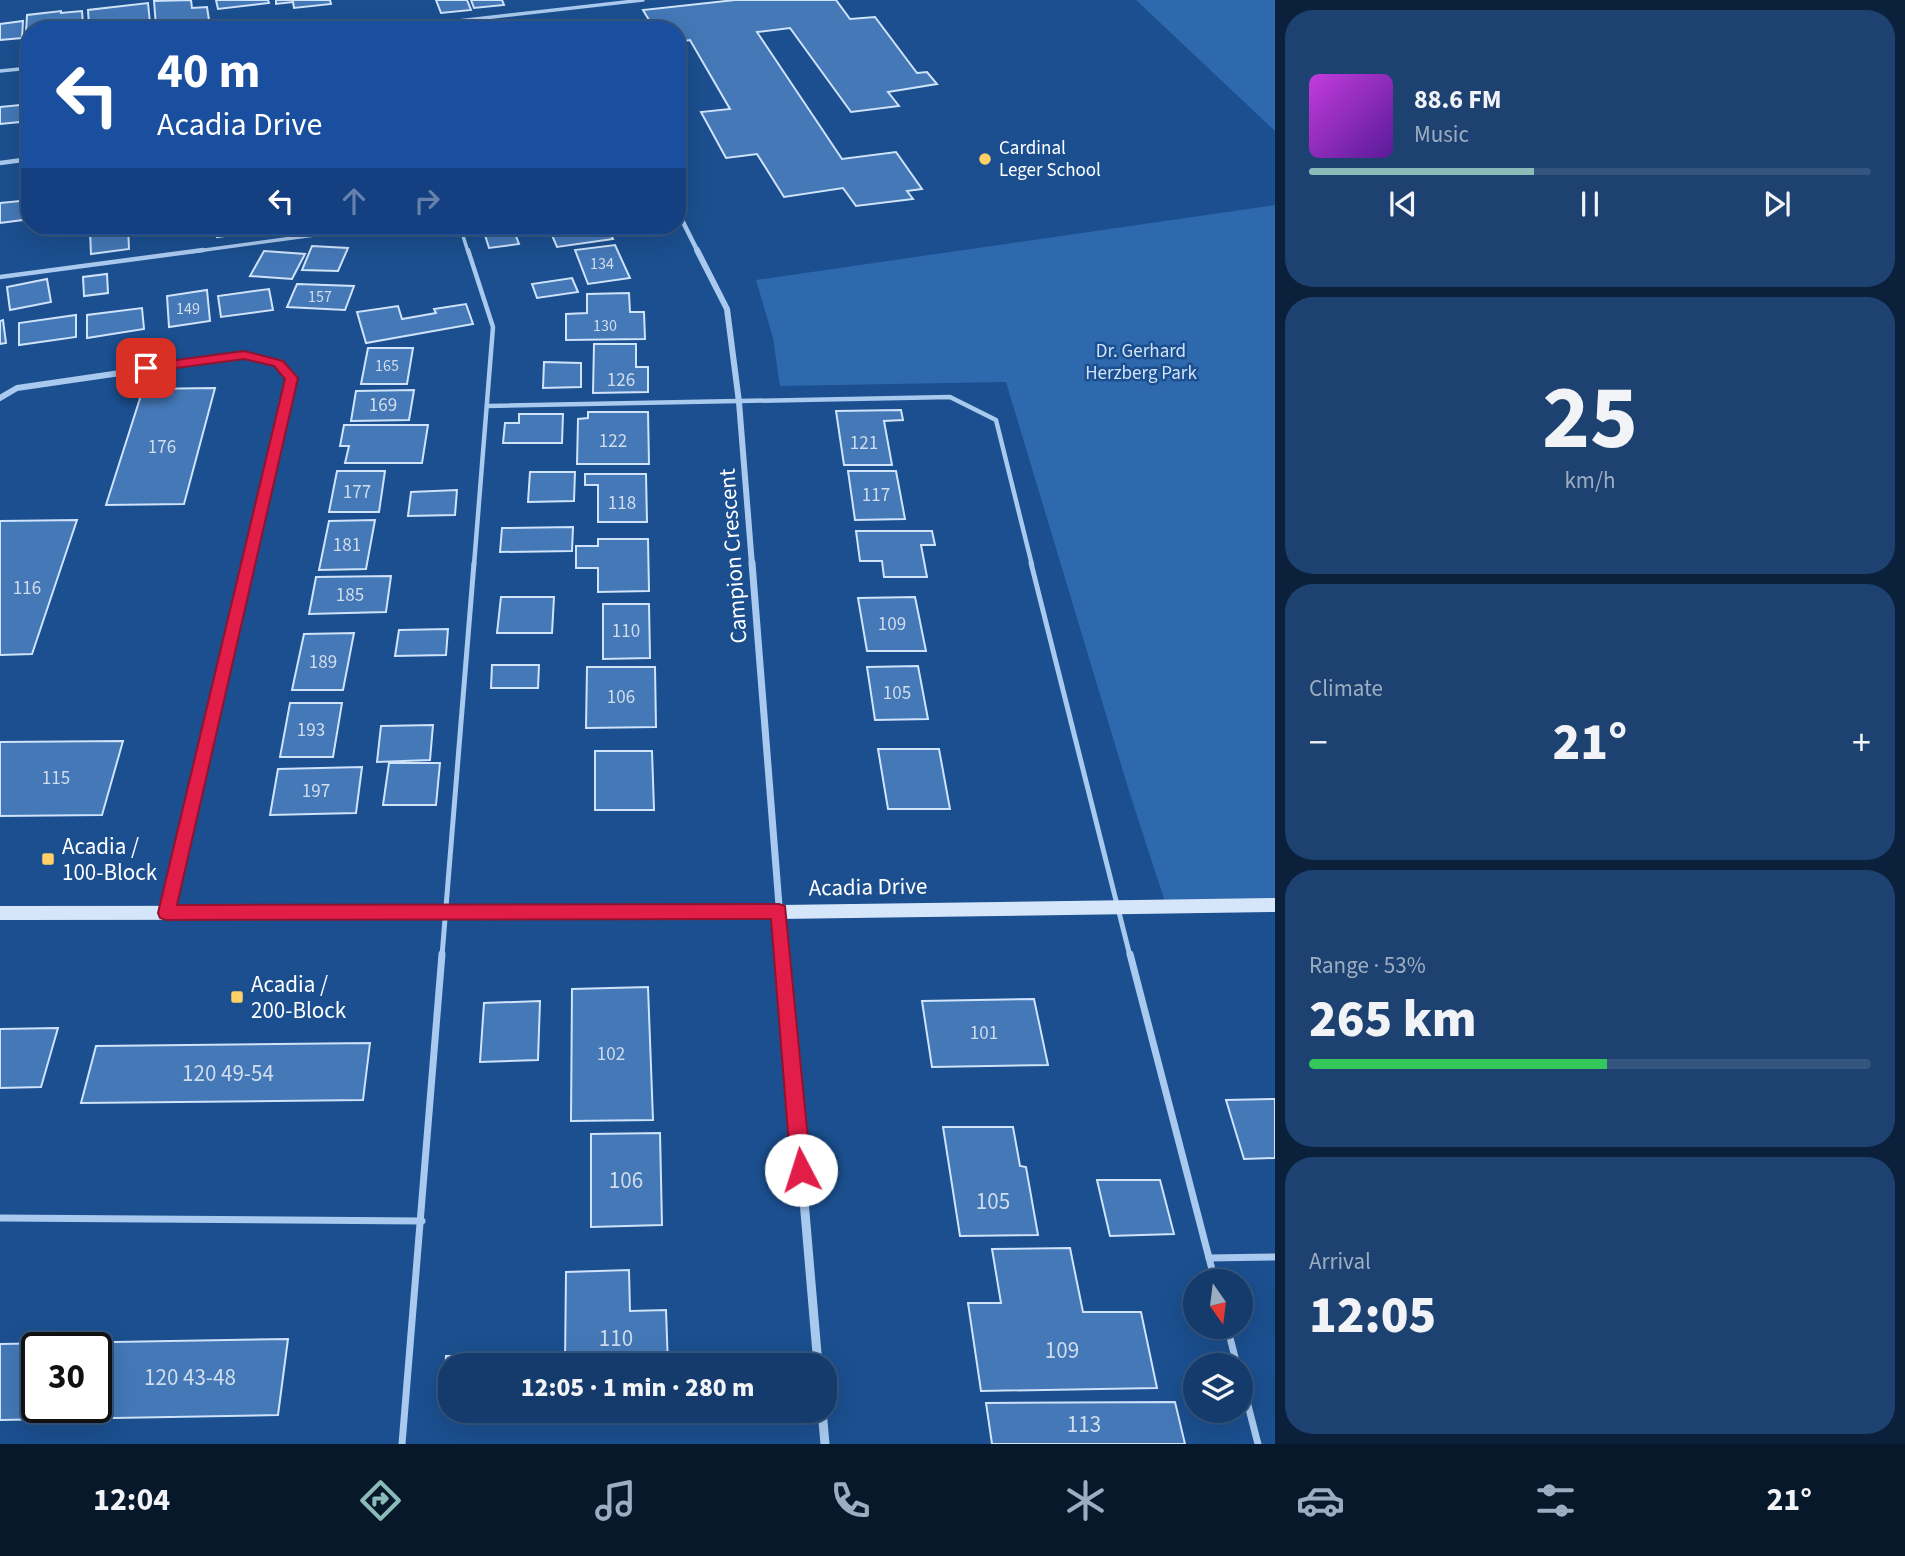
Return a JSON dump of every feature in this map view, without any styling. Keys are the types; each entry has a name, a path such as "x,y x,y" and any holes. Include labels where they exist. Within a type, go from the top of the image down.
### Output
{"street":[{"path":"0,163 21,160"},
{"name":"Campion Crescent","path":"686,228 727,309 739,402 817,1353"},
{"path":"0,398 17,388 225,356 264,358 279,363 291,378 166,913"},
{"name":"Acadia Drive","path":"0,913 779,912 1275,905"},
{"path":"823,1423 825,1444"}],"lane":[{"path":"467,21 643,0"},
{"path":"0,71 21,69"},
{"path":"0,277 314,235"},
{"path":"402,1444 493,327 463,235"},
{"path":"488,406 950,397 996,420 1212,1269"},
{"path":"0,1217 422,1221"},
{"path":"1209,1258 1275,1257"},
{"path":"1253,1423 1258,1444"}],"green space":[{"path":"1136,0 1275,0 1275,131"},
{"name":"Dr. Gerhard Herzberg Park","path":"1275,205 1275,905 1166,905 1006,382 780,386 773,338 756,280"}],"building":[{"path":"191,0 192,8 207,7 209,20 156,21 154,1"},
{"path":"216,0 268,0 269,3 218,9"},
{"path":"276,0 330,0 331,4 294,8 293,2 276,4"},
{"path":"436,0 467,0 471,10 441,13"},
{"path":"471,0 502,0 504,5 474,8"},
{"path":"735,0 836,0 850,19 875,17 917,73 927,72 937,84 888,92 899,106 851,112 790,28 757,32 842,159 896,152 922,189 907,191 913,199 856,206 843,188 784,197 757,154 726,158 701,112 730,109 690,40 686,41 686,21 650,21 643,10"},
{"path":"148,3 150,21 89,21 88,10"},
{"path":"82,11 83,21 27,21 27,15"},
{"path":"21,21 21,38 0,40 0,24"},
{"path":"21,105 21,122 0,124 0,107"},
{"path":"21,201 21,220 0,223 0,203"},
{"path":"90,235 128,235 129,249 91,254"},
{"path":"485,235 516,235 519,244 489,248"},
{"path":"552,235 611,235 613,239 557,247"},
{"path":"615,245 630,278 588,284 575,250"},
{"path":"312,246 348,248 338,271 302,270"},
{"path":"264,251 305,254 292,279 250,276"},
{"path":"107,274 108,293 84,296 83,277"},
{"path":"572,278 578,292 537,298 532,284"},
{"path":"47,279 51,302 10,310 7,287"},
{"path":"297,284 354,286 345,310 287,307"},
{"path":"269,289 273,310 221,317 218,296"},
{"path":"207,290 210,321 169,327 167,296"},
{"path":"629,293 630,312 644,312 645,339 566,340 566,314 587,313 587,294"},
{"path":"466,304 473,324 366,343 357,312 398,306 402,319 436,313 434,309"},
{"path":"142,308 144,329 87,338 87,315"},
{"path":"76,315 76,337 19,345 19,323"},
{"path":"3,320 6,343 0,344 0,321"},
{"path":"594,344 636,344 636,367 648,367 648,392 593,393"},
{"path":"368,348 413,348 407,384 361,384"},
{"path":"544,362 581,363 581,387 543,388"},
{"path":"215,388 184,504 106,505 143,389"},
{"path":"414,390 409,420 351,421 356,391"},
{"path":"901,410 903,420 884,421 892,465 844,465 836,411"},
{"path":"588,412 648,412 649,464 577,464 578,419 588,418"},
{"path":"519,414 563,414 562,443 503,443 505,423 519,423"},
{"path":"344,425 428,425 422,463 345,463 349,446 340,446"},
{"path":"337,471 385,471 379,512 329,512"},
{"path":"848,471 896,471 905,519 855,520"},
{"path":"530,472 575,472 574,501 528,502"},
{"path":"585,474 646,474 647,522 598,522 598,485 585,485"},
{"path":"457,490 455,515 408,516 411,492"},
{"path":"77,520 32,654 0,655 0,521"},
{"path":"375,520 366,569 319,570 329,521"},
{"path":"573,527 572,551 500,552 502,528"},
{"path":"856,531 932,531 935,545 921,545 927,577 884,577 882,561 860,561"},
{"path":"598,539 648,539 649,591 598,592 598,568 576,568 576,546 598,546"},
{"path":"391,576 386,612 309,614 316,577"},
{"path":"501,597 554,597 552,633 497,633"},
{"path":"915,597 926,651 867,651 858,598"},
{"path":"603,604 649,604 650,658 603,659"},
{"path":"448,629 446,655 395,656 399,630"},
{"path":"354,633 343,690 292,690 304,634"},
{"path":"492,665 539,665 538,688 491,688"},
{"path":"918,666 928,719 875,720 867,667"},
{"path":"587,667 655,667 656,727 586,728"},
{"path":"290,703 342,703 333,757 280,757"},
{"path":"433,725 430,760 377,762 381,726"},
{"path":"123,741 102,815 0,816 0,742"},
{"path":"878,749 939,749 950,809 888,809"},
{"path":"595,751 652,751 654,810 595,810"},
{"path":"389,763 440,763 436,805 383,805"},
{"path":"362,767 356,813 270,815 278,769"},
{"path":"648,987 653,1120 571,1121 572,989"},
{"path":"1034,999 1048,1065 932,1067 922,1001"},
{"path":"540,1001 538,1060 480,1062 484,1003"},
{"path":"58,1028 41,1087 0,1088 0,1029"},
{"path":"370,1043 363,1100 81,1103 96,1046"},
{"path":"1275,1099 1275,1158 1244,1159 1226,1100"},
{"path":"943,1127 1013,1127 1020,1166 1026,1167 1038,1235 960,1236"},
{"path":"660,1133 662,1225 591,1227 591,1134"},
{"path":"1097,1180 1160,1180 1174,1234 1110,1236"},
{"path":"1070,1248 1083,1312 1141,1312 1157,1388 981,1391 968,1303 1001,1303 992,1249"},
{"path":"629,1270 630,1311 666,1310 668,1353 565,1353 566,1272"},
{"path":"288,1339 278,1415 112,1418 112,1342"},
{"path":"0,1344 21,1344 21,1420 0,1420"},
{"path":"1175,1402 1185,1444 992,1444 986,1403"}],"place":[{"name":"Cardinal Leger School","path":"985,159"},
{"name":"Acadia / 100-Block","path":"48,859"},
{"name":"Acadia / 200-Block","path":"237,997"}],"route":[{"path":"146,368 244,355 279,363 291,378 166,913 779,912 801,1170"}]}
